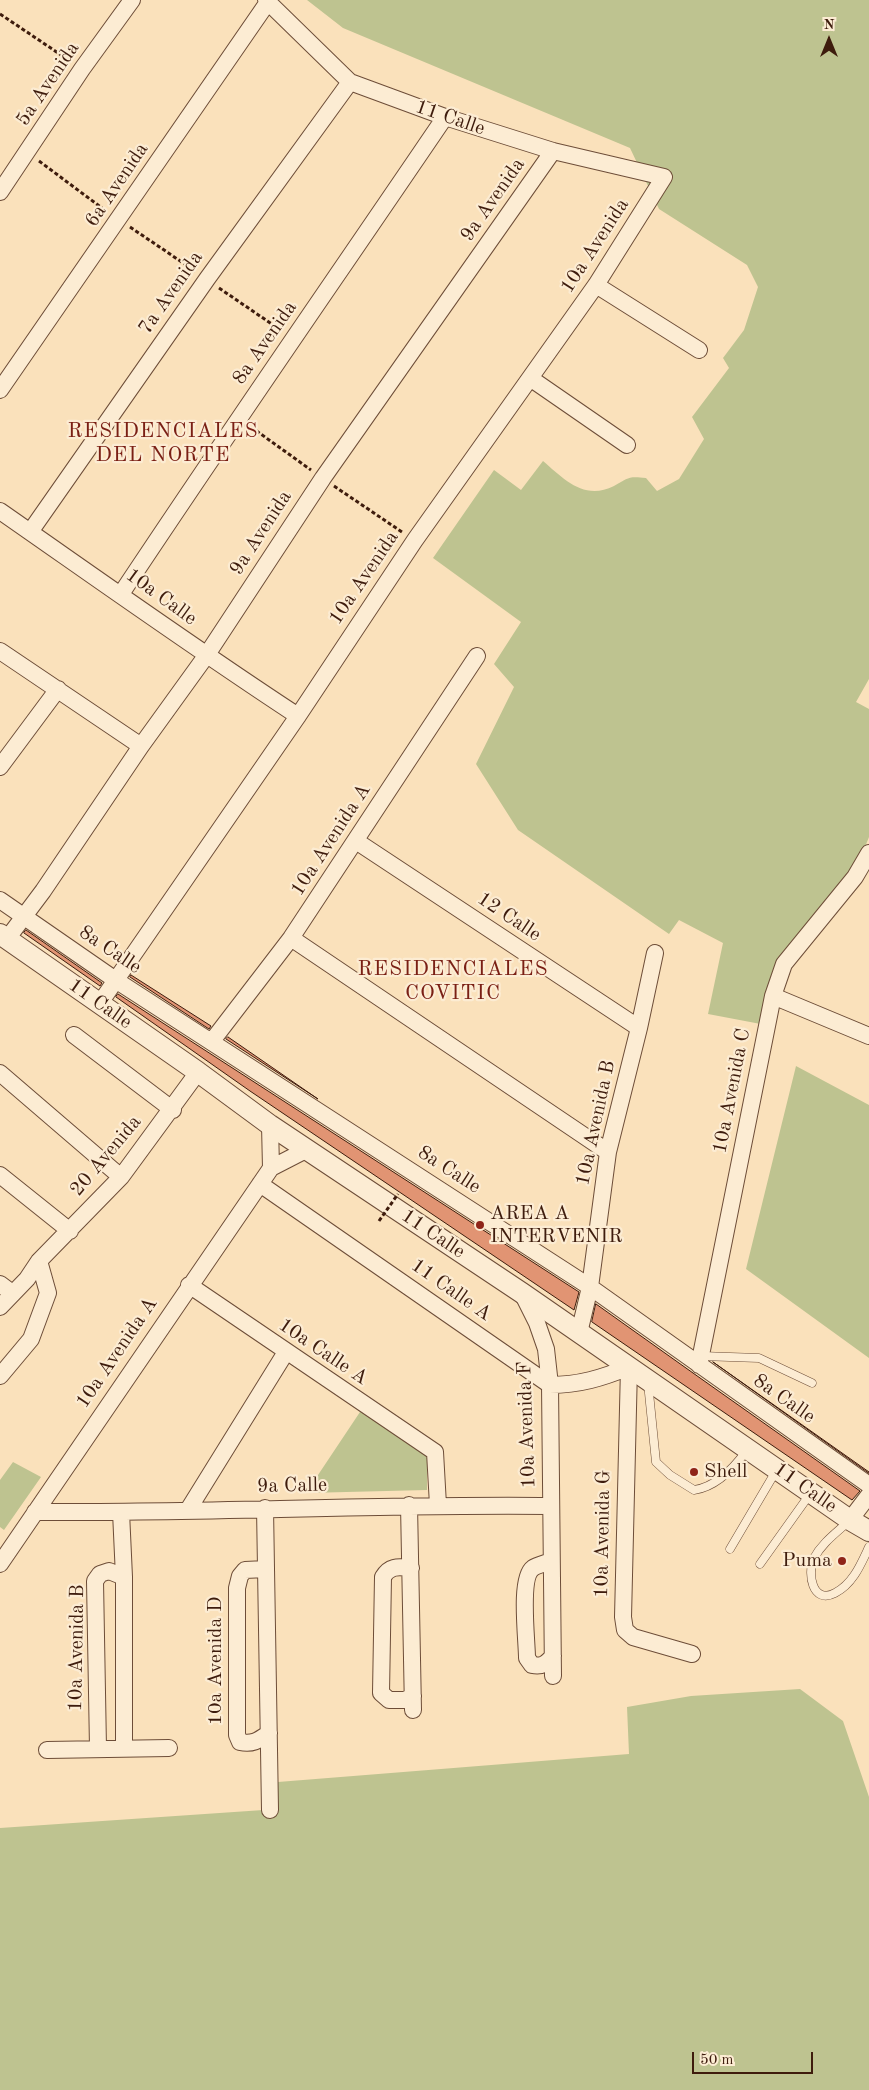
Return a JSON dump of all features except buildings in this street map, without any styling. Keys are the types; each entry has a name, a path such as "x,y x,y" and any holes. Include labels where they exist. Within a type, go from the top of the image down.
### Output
{"street":[{"name":"5a Avenida","path":"0,192 28,153 82,69 132,0"},
{"name":"11 Calle","path":"267,1 350,82 445,117 553,151 664,177"},
{"name":"6a Avenida","path":"0,390 119,220 267,1"},
{"name":"7a Avenida","path":"30,532 206,279 350,82"},
{"name":"8a Avenida","path":"121,594 238,418 294,340 445,117"},
{"name":"9a Avenida","path":"4,937 44,891 141,746 206,656 323,478 553,151"},
{"name":"10a Avenida","path":"100,1004 298,716 415,540 596,285 664,177"},
{"path":"596,285 699,350"},
{"path":"530,378 627,445"},
{"name":"10a Calle","path":"0,511 121,594 206,656 298,716"},
{"path":"0,651 141,746"},
{"name":"10a Avenida A","path":"212,1040 292,938 477,656"},
{"path":"0,767 58,689"},
{"name":"12 Calle","path":"356,841 639,1028"},
{"name":"10a Avenida C","path":"700,1361 773,996 784,964 855,877 869,853"},
{"name":"8a Calle","path":"0,900 117,981 212,1040 700,1361 869,1485"},
{"name":"11 Calle","path":"4,937 306,1150 522,1293 777,1470 869,1531"},
{"path":"292,938 608,1152"},
{"name":"10a Avenida B","path":"579,1333 590,1287 608,1152 639,1028 655,953"},
{"path":"773,996 869,1036"},
{"path":"74,1035 173,1110"},
{"path":"0,1072 121,1177"},
{"name":"20 Avenida","path":"0,1307 6,1289 27,1279 39,1262 121,1177 173,1110 198,1072"},
{"path":"270,1125 271,1168"},
{"name":"10a Avenida A","path":"0,1564 188,1285 271,1168 306,1150"},
{"path":"0,1175 70,1231"},
{"name":"11 Calle A","path":"260,1184 550,1385"},
{"path":"0,1376 31,1339 48,1293 39,1262"},
{"name":"10a Calle A","path":"188,1285 435,1452 438,1505"},
{"name":"10a Avenida F","path":"522,1293 546,1349 550,1385 553,1676"},
{"path":"188,1510 286,1352"},
{"path":"550,1385 571,1385 600,1379 629,1367"},
{"name":"10a Avenida G","path":"629,1367 623,1617 625,1630 633,1637 692,1654"},
{"path":"850,1520 869,1494"},
{"name":"9a Calle","path":"35,1512 438,1505 550,1506"},
{"path":"409,1506 412,1568 412,1703 405,1700 389,1700 381,1693 383,1577 387,1570 396,1566 412,1568"},
{"path":"265,1508 270,1810"},
{"path":"121,1512 124,1578 124,1748"},
{"path":"551,1561 532,1568 526,1578 525,1592 527,1658 532,1665 540,1667 546,1664 553,1656"},
{"name":"10a Avenida D","path":"266,1569 245,1570 240,1576 237,1588 237,1735 240,1742 249,1744 255,1743 269,1733"},
{"name":"10a Avenida B","path":"98,1748 95,1582 100,1574 109,1571 124,1578"},
{"path":"47,1750 169,1748"}],"lane":[{"path":"700,1361 759,1358 812,1383"},
{"path":"647,1379 656,1462 670,1475 694,1490 706,1489 740,1461 748,1449"},
{"path":"730,1549 777,1470"},
{"path":"760,1564 811,1493"},
{"path":"850,1520 823,1544 813,1560 810,1578 812,1587 819,1593 827,1596 836,1593 854,1578 869,1547"}],"path":[{"path":"0,14 82,69"},
{"path":"28,153 119,220 294,340"},
{"path":"379,1221 398,1194"}],"green space":[{"path":"307,0 869,0 869,679 856,702 869,709 869,837 854,874 773,983 766,1025 708,1014 723,943 679,920 669,934 518,830 476,764 514,687 494,664 521,622 433,558 494,470 521,490 543,461 575,486 593,491 603,490 635,477 646,478 657,491 679,479 704,439 692,417 729,368 723,358 744,330 758,287 747,265 659,209 630,148 343,28"},
{"path":"796,1066 869,1105 869,1358 746,1269"},
{"path":"362,1409 427,1454 427,1490 306,1493"},
{"path":"13,1462 41,1477 4,1530 0,1527 0,1480"},
{"path":"800,1689 843,1721 869,1797 869,2090 0,2090 0,1828 278,1809 278,1782 629,1754 627,1707 691,1696"}],"place":[{"name":"AREA A INTERVENIR","path":"480,1225"},
{"name":"Shell","path":"694,1472"},
{"name":"Puma","path":"842,1561"}],"district":[{"name":"RESIDENCIALES DEL NORTE","path":"163,443"},
{"name":"RESIDENCIALES COVITIC","path":"453,981"}]}
